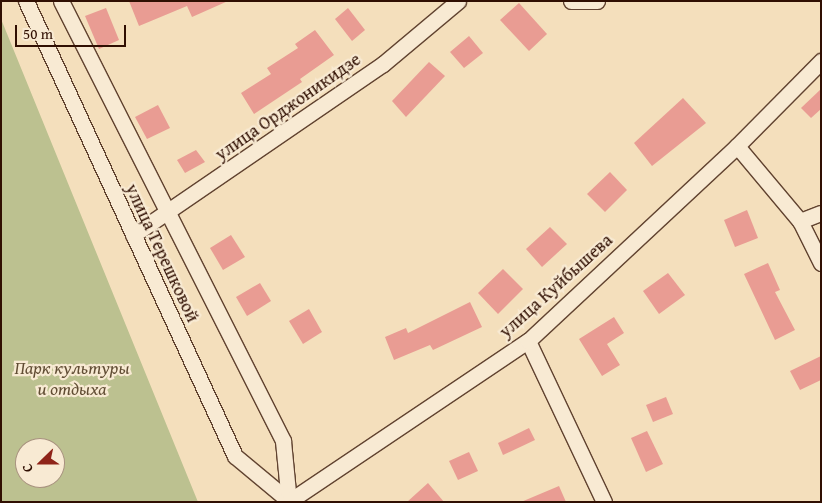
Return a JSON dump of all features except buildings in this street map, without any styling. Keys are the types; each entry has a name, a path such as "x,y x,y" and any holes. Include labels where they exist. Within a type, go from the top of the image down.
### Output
{"street":[{"name":"улица Терешковой","path":"26,1 235,456 289,502"},
{"name":"улица Терешковой","path":"61,1 166,214 283,441 289,502"},
{"name":"улица Орджоникидзе","path":"133,235 383,64 458,1"},
{"path":"571,1 597,1"},
{"name":"улица Куйбышева","path":"289,502 528,341 737,146 821,61"},
{"path":"737,146 800,221 821,263"},
{"path":"800,221 821,213"},
{"path":"528,341 604,502"}],"green space":[{"name":"Парк культуры и отдыха","path":"1,19 198,502 1,502"}]}
